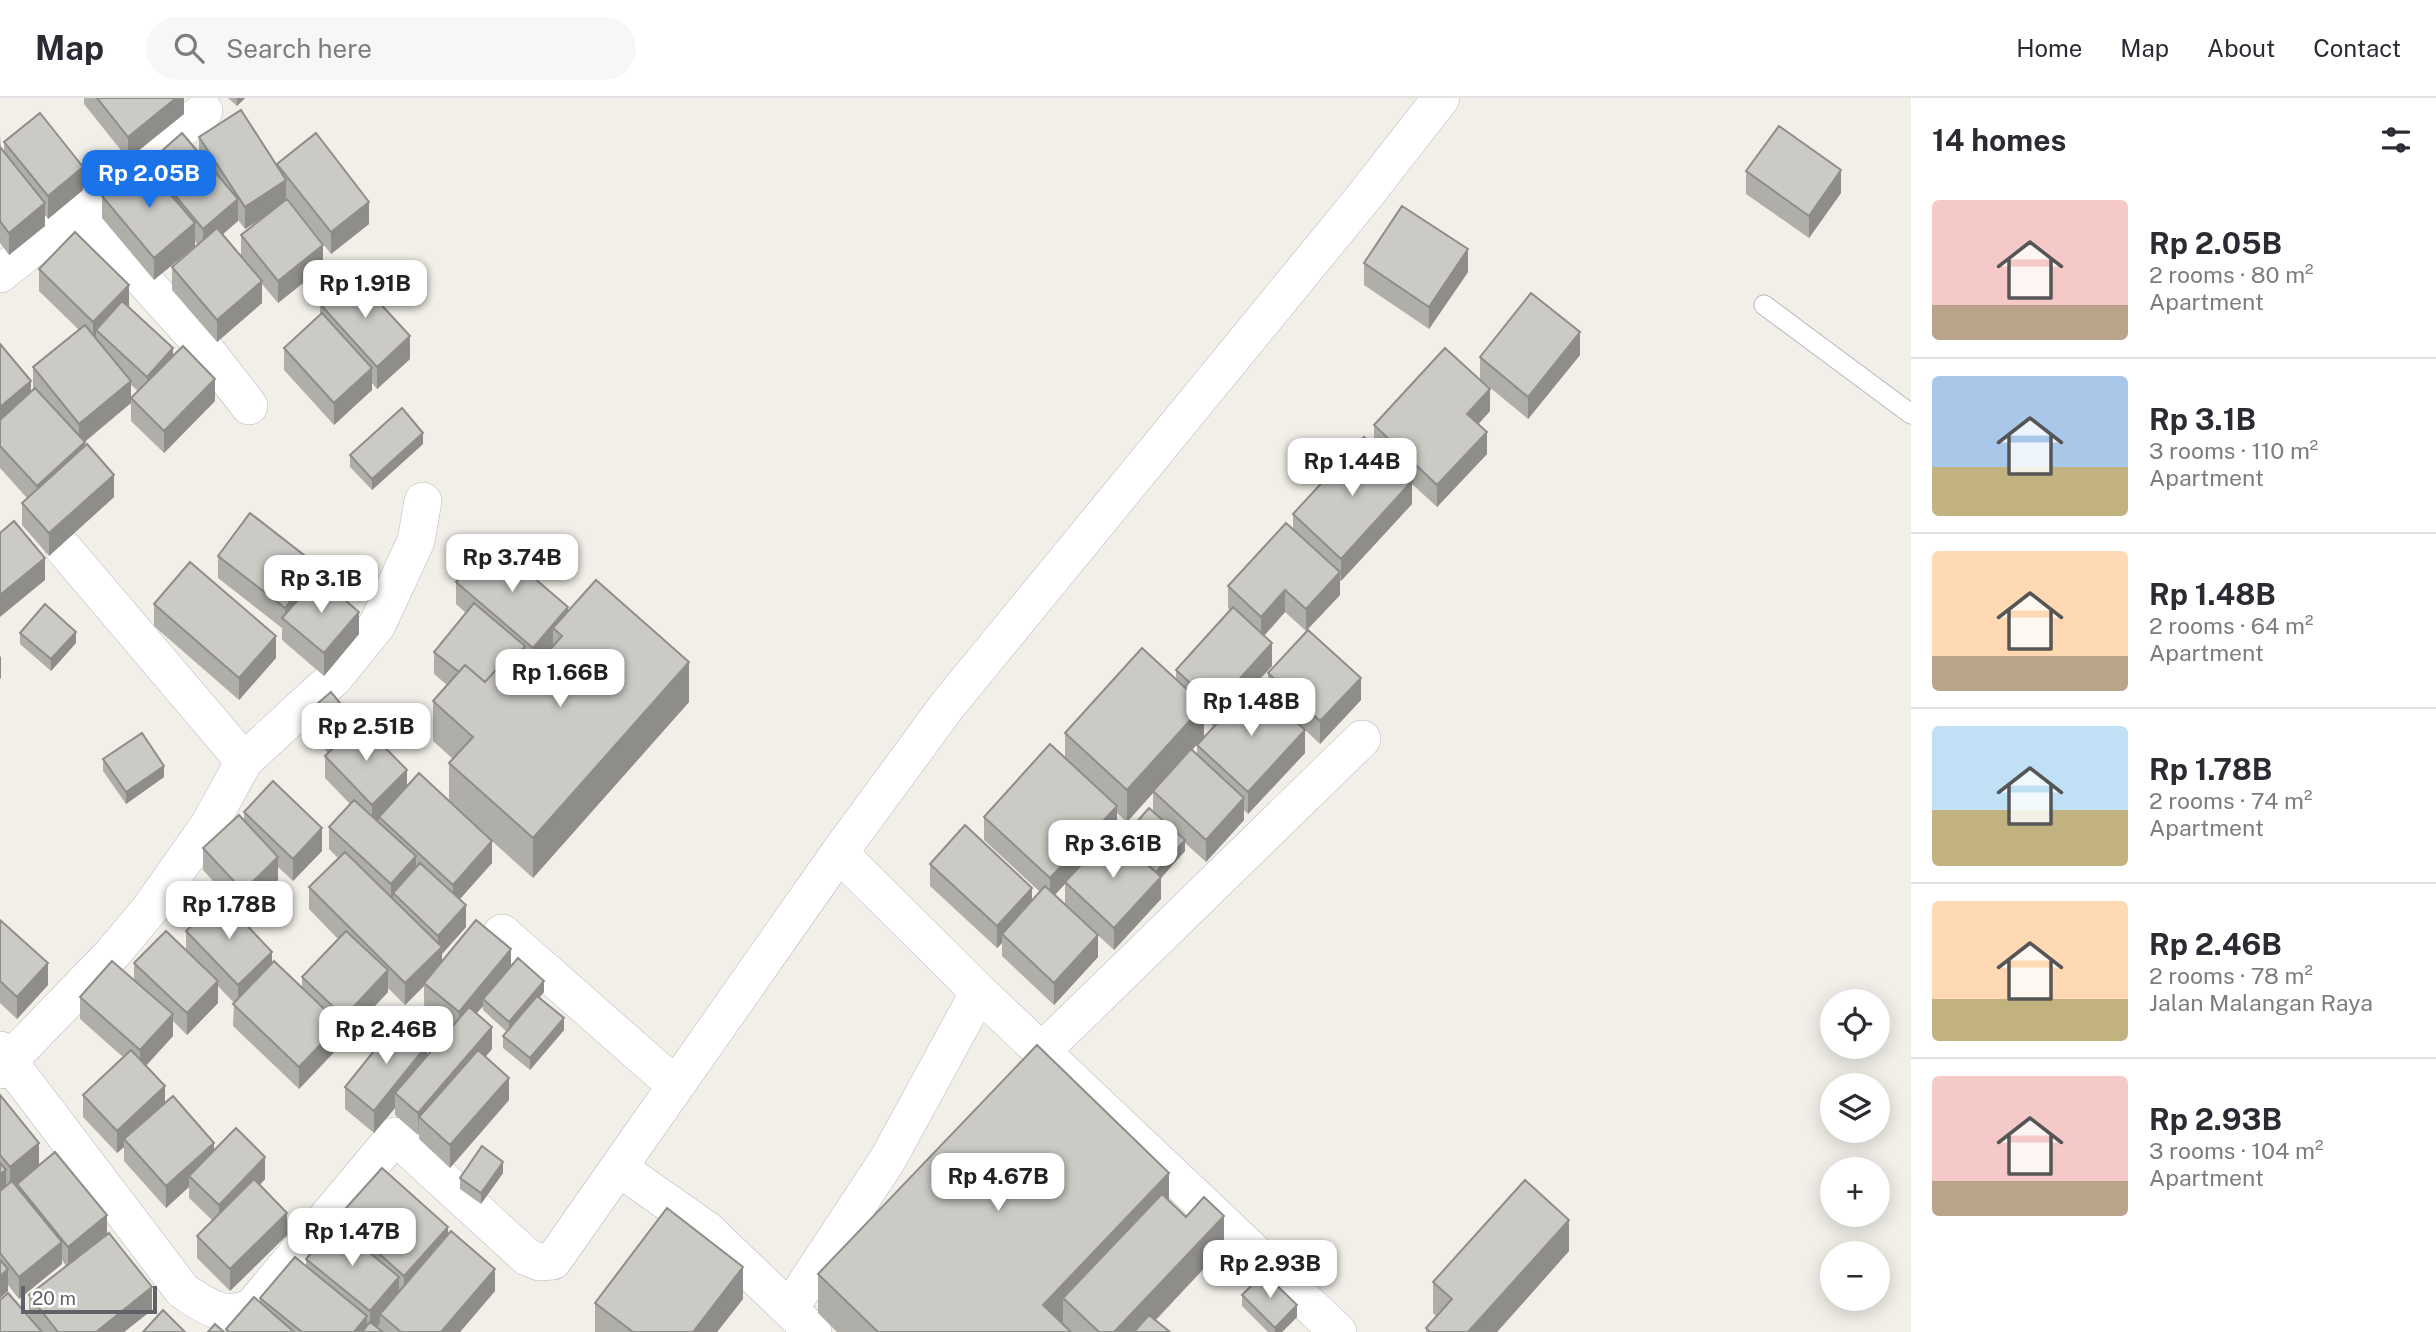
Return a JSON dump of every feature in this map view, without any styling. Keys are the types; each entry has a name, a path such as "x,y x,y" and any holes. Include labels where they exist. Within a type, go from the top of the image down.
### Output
{"street":[{"path":"423,501 416,541 377,625 334,678 244,761 209,825 172,880 113,953 3,1060 184,1291 208,1307 226,1312 236,1314 252,1307 395,1136 527,1257 539,1262 553,1261 839,853 947,706 1363,198 1441,98"},
{"path":"1,271 204,111"},
{"path":"79,208 201,344 249,407"},
{"path":"64,550 244,761"},
{"path":"1042,1051 1362,739"},
{"path":"839,853 979,992 1338,1332"},
{"path":"502,933 675,1085"},
{"path":"619,1168 706,1230 802,1320 979,992"}],"lane":[{"path":"1764,305 1911,414"}],"building":[{"path":"97,98 176,98 128,137"},
{"path":"241,110 286,180 245,207 199,137"},
{"path":"40,113 83,167 48,196 4,142"},
{"path":"1779,126 1841,170 1809,216 1746,171"},
{"path":"182,133 238,199 203,229 148,163"},
{"path":"316,133 369,202 331,232 277,164"},
{"path":"0,147 45,203 9,233 0,221"},
{"path":"143,162 195,223 154,258 102,196"},
{"path":"287,199 323,245 278,281 241,235"},
{"path":"1402,206 1468,249 1429,307 1364,263"},
{"path":"217,228 262,281 217,320 172,267"},
{"path":"75,232 129,285 93,322 39,269"},
{"path":"353,274 410,336 377,367 320,304"},
{"path":"1531,293 1580,332 1528,397 1480,357"},
{"path":"122,301 173,348 147,377 96,330"},
{"path":"322,313 372,368 334,403 284,348"},
{"path":"85,325 131,381 79,424 33,367"},
{"path":"0,344 31,381 0,407"},
{"path":"183,346 215,379 164,431 131,398"},
{"path":"1445,348 1490,389 1467,414 1487,432 1437,485 1374,425"},
{"path":"35,388 85,442 37,486 0,446 0,420"},
{"path":"402,408 423,433 372,479 350,455"},
{"path":"1364,437 1412,481 1341,559 1293,514"},
{"path":"87,444 114,475 49,533 22,503"},
{"path":"250,513 318,566 285,608 218,556"},
{"path":"14,521 45,558 0,595 0,533"},
{"path":"1286,523 1340,572 1306,609 1285,590 1261,617 1228,586"},
{"path":"491,541 568,607 533,648 456,582"},
{"path":"190,562 276,636 239,678 154,604"},
{"path":"318,577 359,612 324,653 282,618"},
{"path":"596,580 689,662 533,838 449,763 473,737 433,701 465,665 485,682 496,670 516,688 562,636 553,628"},
{"path":"474,603 525,646 501,675 496,670 485,682 465,665 459,672 434,652"},
{"path":"45,604 76,632 51,659 20,633"},
{"path":"1233,607 1272,643 1215,706 1176,670"},
{"path":"1308,630 1361,678 1320,721 1268,673"},
{"path":"1142,648 1204,705 1127,790 1065,733"},
{"path":"1254,683 1305,730 1248,792 1197,745"},
{"path":"331,692 357,724 332,747 304,715"},
{"path":"360,722 407,770 372,805 325,756"},
{"path":"142,733 164,766 126,792 103,759"},
{"path":"1050,744 1117,806 1050,878 984,817"},
{"path":"1191,749 1244,798 1206,840 1153,791"},
{"path":"419,773 492,841 453,885 379,817"},
{"path":"273,781 322,828 293,859 244,812"},
{"path":"354,800 416,856 391,884 329,827"},
{"path":"1149,808 1185,840 1156,872 1121,840"},
{"path":"239,815 278,857 243,891 203,848"},
{"path":"965,825 1032,888 997,926 930,864"},
{"path":"1112,832 1161,877 1114,928 1065,882"},
{"path":"345,852 442,947 405,983 309,887"},
{"path":"420,863 466,905 438,936 393,893"},
{"path":"1045,886 1098,935 1054,983 1002,934"},
{"path":"221,898 272,952 238,985 186,931"},
{"path":"0,920 48,963 17,997 0,981"},
{"path":"476,920 511,949 459,1012 424,983"},
{"path":"166,931 218,981 187,1013 134,963"},
{"path":"346,931 388,970 344,1017 302,977"},
{"path":"518,958 544,981 509,1022 483,999"},
{"path":"112,961 173,1014 140,1050 80,997"},
{"path":"274,961 340,1024 299,1067 233,1004"},
{"path":"537,996 564,1018 530,1058 503,1036"},
{"path":"469,1007 492,1027 418,1113 395,1093"},
{"path":"398,1021 427,1045 374,1111 345,1087"},
{"path":"1037,1045 1169,1173 1043,1305 1071,1332 878,1332 818,1274"},
{"path":"131,1050 165,1086 117,1131 83,1095"},
{"path":"478,1050 509,1078 450,1145 419,1117"},
{"path":"0,1095 39,1143 10,1167 0,1155"},
{"path":"173,1096 214,1143 166,1186 124,1139"},
{"path":"236,1128 265,1157 219,1205 189,1176"},
{"path":"482,1146 503,1162 481,1193 460,1178"},
{"path":"55,1152 107,1215 68,1247 17,1184"},
{"path":"0,1163 6,1170 0,1174"},
{"path":"382,1168 448,1227 404,1276 338,1217"},
{"path":"254,1179 287,1213 230,1269 197,1236"},
{"path":"1525,1180 1569,1220 1468,1332 1430,1332 1426,1328 1452,1299 1433,1282"},
{"path":"12,1181 62,1242 19,1277 0,1253 0,1191"},
{"path":"1162,1194 1186,1217 1204,1197 1224,1216 1114,1332 1099,1332 1063,1298"},
{"path":"667,1208 743,1267 693,1332 633,1332 595,1303"},
{"path":"335,1224 399,1277 370,1311 306,1259"},
{"path":"451,1231 495,1269 441,1332 401,1332 380,1314"},
{"path":"109,1233 152,1287 96,1332 58,1332 29,1295"},
{"path":"295,1257 367,1316 354,1332 302,1332 260,1298"},
{"path":"0,1260 8,1269 0,1276"},
{"path":"1264,1273 1297,1305 1275,1328 1242,1295"},
{"path":"8,1293 42,1332 0,1332 0,1300"},
{"path":"254,1297 294,1332 229,1332 226,1329"},
{"path":"163,1310 185,1332 143,1332"},
{"path":"1149,1315 1170,1332 1134,1332"},
{"path":"370,1322 383,1332 362,1332"},
{"path":"215,1324 224,1332 208,1332"}]}
